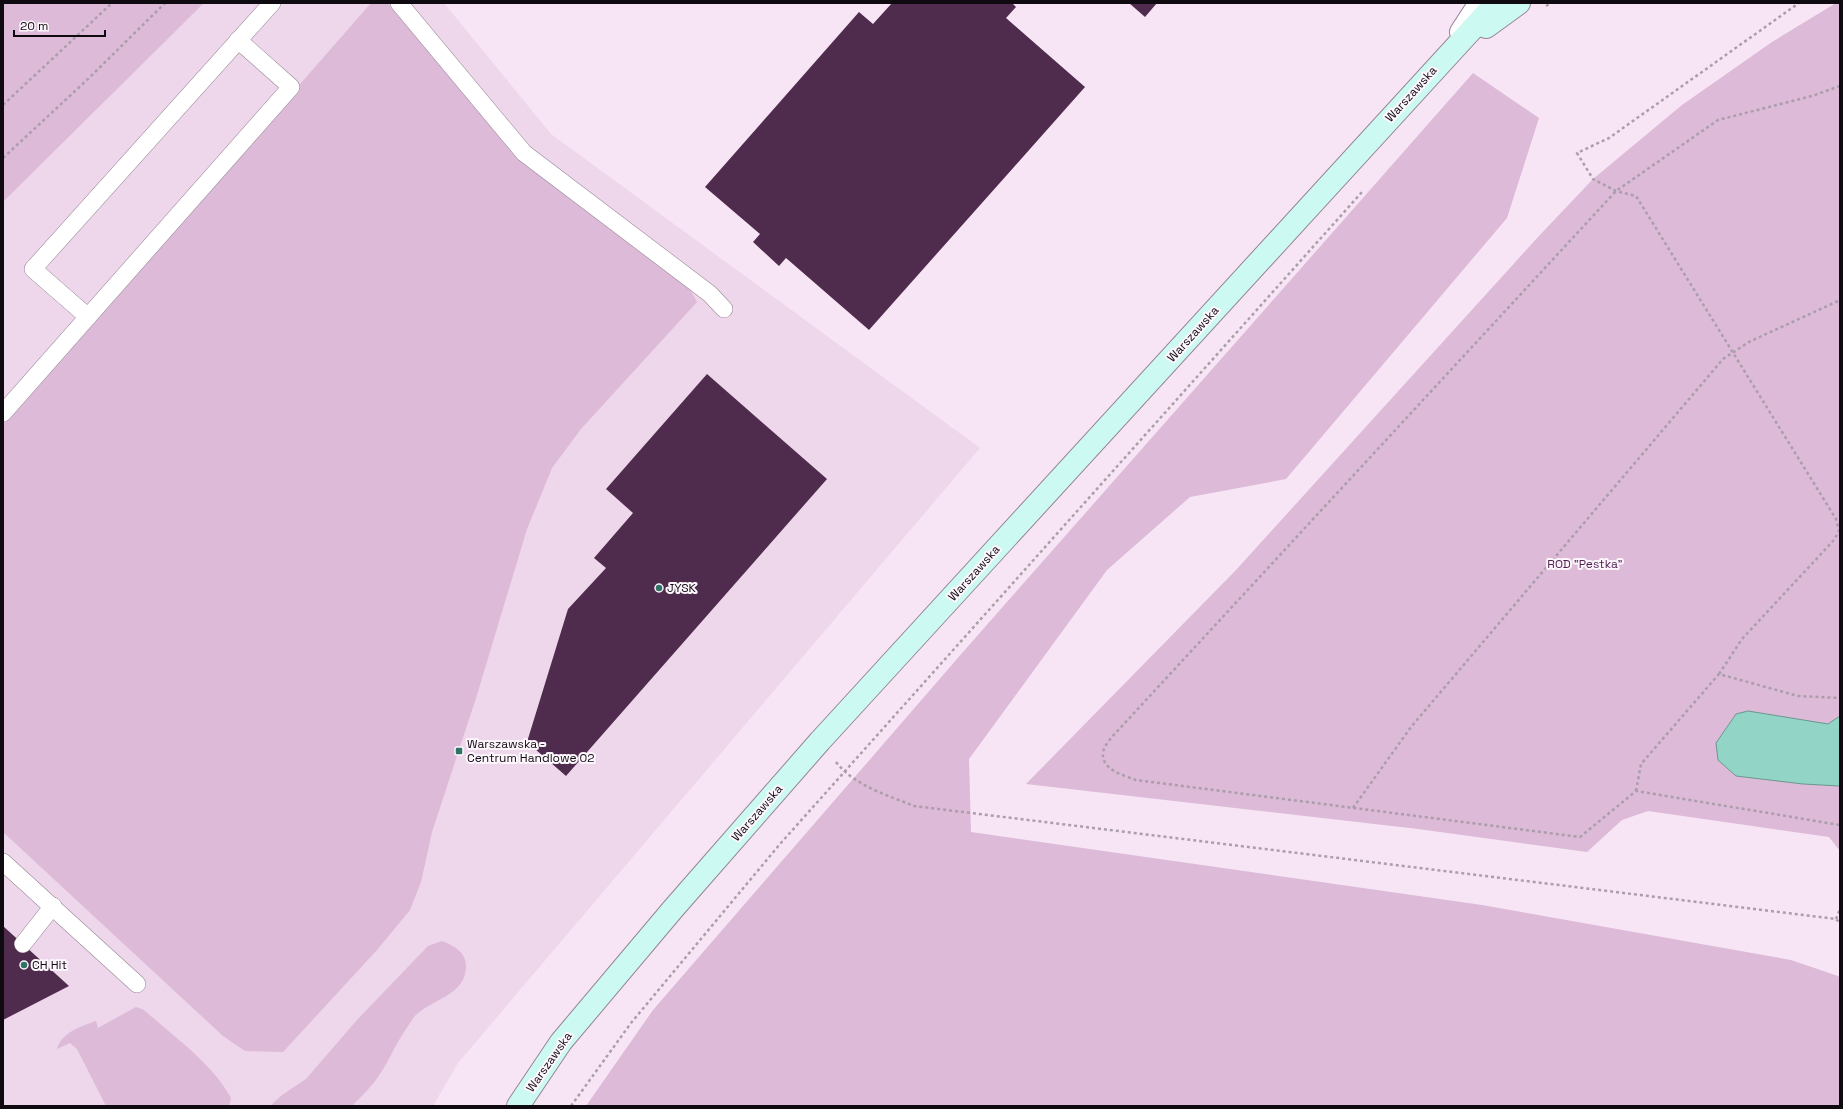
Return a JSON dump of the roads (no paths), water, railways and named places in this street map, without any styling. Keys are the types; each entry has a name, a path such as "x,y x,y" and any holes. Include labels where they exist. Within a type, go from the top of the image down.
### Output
{"main road":[{"name":"Warszawska","path":"518,1106 561,1042 673,909 820,741 1496,3"},
{"name":"Warszawska","path":"1448,54 1520,3"}],"street":[{"path":"1448,54 1480,3"}],"lane":[{"path":"88,317 33,269 272,3"},
{"path":"399,3 524,153 710,294 724,309"},
{"path":"3,413 290,87 238,40"},
{"path":"3,862 137,984"},
{"path":"23,944 53,906"}],"place":[{"name":"JYSK","path":"659,588"},
{"name":"Warszawska - Centrum Handlowe 02","path":"459,751"},
{"name":"CH Hit","path":"24,965"}],"park label":[{"name":"ROD \"Pestka\"","path":"1585,564"}]}
